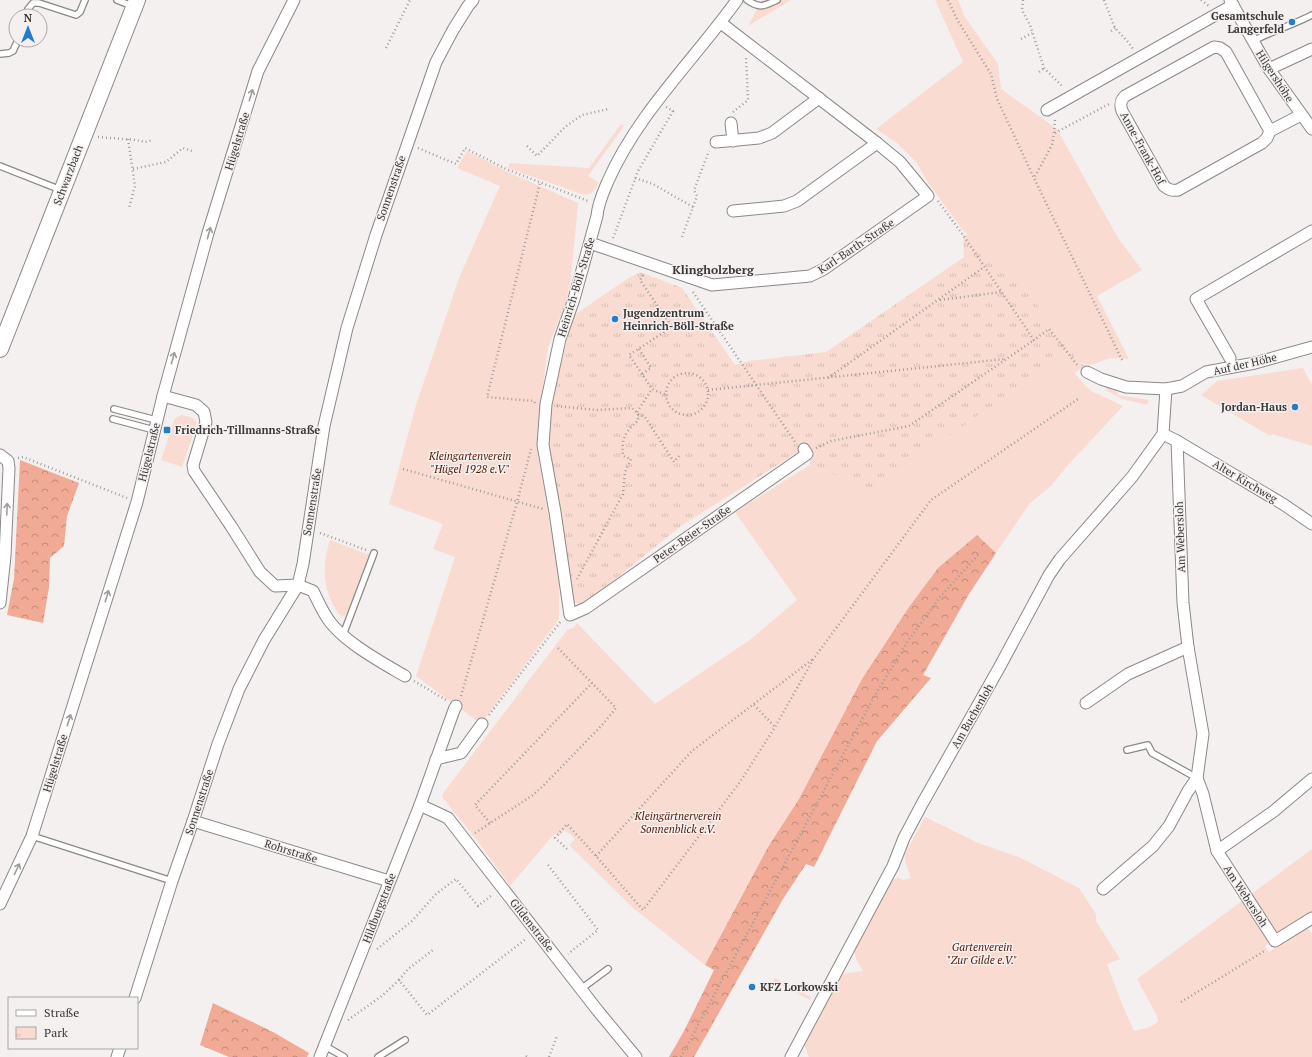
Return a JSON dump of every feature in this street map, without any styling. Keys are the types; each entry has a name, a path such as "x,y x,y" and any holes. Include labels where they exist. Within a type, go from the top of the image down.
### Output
{"street":[{"name":"Hügelstraße","path":"0,904 32,836 136,502 155,425 208,233 258,71 294,0"},
{"name":"Sonnenstraße","path":"135,997 218,744 239,689 264,640 298,585 303,564 324,426 347,328 378,228 430,77 436,62 453,30 473,0"},
{"name":"Heinrich-Böll-Straße","path":"570,615 556,512 543,445 541,405 590,243 597,216 598,205 613,170 636,130 682,69 721,23 737,0"},
{"name":"Schwarzbach","path":"0,349 136,3"},
{"path":"1051,108 1231,3"},
{"name":"Hilgershöhe","path":"1231,3 1269,69 1312,129"},
{"path":"721,23 900,162 928,196"},
{"name":"Anne-Frank-Hof","path":"1270,131 1226,52 1220,48 1214,47 1125,96 1121,100 1120,107 1164,186 1168,190 1174,191 1262,143 1267,138 1270,131 1301,115"},
{"path":"1269,69 1312,49"},
{"path":"716,142 759,138 772,133 819,98"},
{"path":"731,123 733,141"},
{"path":"733,211 784,206 797,201 877,143"},
{"name":"Karl-Barth-Straße","path":"590,243 712,285 810,276 824,269 928,196"},
{"path":"1233,363 1196,299 1312,231"},
{"name":"Auf der Höhe","path":"1087,372 1101,379 1126,387 1166,389 1182,386 1206,372 1233,363 1312,347"},
{"path":"1166,389 1163,434 1177,441"},
{"path":"163,396 196,405 204,412 206,422 193,465 194,471 260,572 275,586 298,585 313,591 326,617 342,635 360,649 405,676"},
{"name":"Am Buchenloh","path":"790,1057 893,866 904,838 1049,575 1060,559 1132,477 1163,434"},
{"name":"Alter Kirchweg","path":"1177,441 1283,504 1312,524"},
{"name":"Am Webersloh","path":"1177,441 1183,604 1188,647 1202,734 1197,778 1203,794 1217,852 1275,941"},
{"name":"Peter-Beier-Straße","path":"570,615 586,608 805,451"},
{"path":"0,603 5,556 9,468 4,458"},
{"path":"1086,703 1128,674 1188,647"},
{"name":"Hildburgstraße","path":"320,1057 420,805 456,706"},
{"path":"436,759 461,753 482,724"},
{"name":"Am Webersloh","path":"1103,889 1153,846 1169,826 1188,791 1197,778"},
{"path":"1217,852 1274,811 1312,779"},
{"name":"Gildenstraße","path":"420,805 448,818 636,1057"},
{"name":"Rohrstraße","path":"194,821 389,881"},
{"path":"1275,941 1312,918"}],"lane":[{"path":"29,8 33,3 39,3 72,15 76,15 80,12 85,0"},
{"path":"117,0 136,3"},
{"path":"748,0 755,5 761,6 777,0"},
{"path":"1253,41 1276,30 1293,25 1312,14"},
{"path":"0,54 13,51 14,48"},
{"path":"0,166 62,190"},
{"path":"114,409 155,425"},
{"path":"113,419 155,425"},
{"path":"342,635 374,554"},
{"path":"1127,750 1148,745 1152,753 1197,778"},
{"path":"32,836 172,881"},
{"path":"581,989 608,969"},
{"path":"378,1057 405,1040"},
{"path":"325,1046 344,1057"}],"path":[{"path":"386,48 410,0"},
{"path":"948,0 961,26 992,74 997,100 1122,360"},
{"path":"1023,0 1022,10 1030,25 1044,68 1071,96"},
{"path":"1104,0 1115,28 1128,42 1139,58"},
{"path":"1111,31 1115,28"},
{"path":"1021,39 1032,33"},
{"path":"731,123 734,123 733,111 748,100 744,40"},
{"path":"1039,72 1044,68"},
{"path":"1054,133 1117,100 1121,100"},
{"path":"609,250 638,171 673,111 657,102"},
{"path":"1034,178 1052,145 1054,133 1051,108"},
{"path":"527,146 537,156 565,127 582,115 608,109"},
{"path":"109,138 145,142 153,140"},
{"path":"682,237 697,196 694,190 713,138 716,138 716,142"},
{"path":"128,139 135,186 130,208"},
{"path":"133,169 166,162 183,148 192,151"},
{"path":"425,150 456,164 465,148 506,169 598,205"},
{"path":"635,178 653,184 693,207"},
{"path":"540,183 488,396 534,401 541,405 596,410 632,408 644,417 674,462 679,456"},
{"path":"928,196 938,201 1034,340"},
{"path":"648,264 640,280 672,327 630,355 652,389 666,395"},
{"path":"827,378 984,268"},
{"path":"681,275 796,443 805,451 831,441 909,426 1049,329 1084,373 1087,372"},
{"path":"938,300 1001,292"},
{"path":"639,349 651,368 642,374"},
{"path":"708,390 1005,359"},
{"path":"683,374 690,374 701,379 708,390 708,397 702,409 691,415 684,415 671,408 666,395 671,381 683,374"},
{"path":"568,595 623,494 625,472 631,459 623,456 623,439 627,431 638,421 637,413 652,389"},
{"path":"567,849 555,838 566,824 643,910 740,782 775,727 814,658 865,587 931,500 1078,399"},
{"path":"405,676 440,695 456,706 459,703 517,502 532,443"},
{"path":"4,458 23,457 136,502"},
{"path":"403,469 556,512"},
{"path":"328,535 374,554"},
{"path":"681,1057 874,697 908,641 940,597 978,555"},
{"path":"482,724 562,620 570,615"},
{"path":"466,839 533,795 603,724 616,708 557,647"},
{"path":"596,856 692,751 814,658"},
{"path":"490,823 475,805 592,683"},
{"path":"754,705 775,727"},
{"path":"548,865 598,930 560,961"},
{"path":"376,949 412,921 436,894 456,879 478,906 502,887"},
{"path":"399,980 427,1014 536,931"},
{"path":"1182,1002 1267,949 1275,941"},
{"path":"330,1031 357,1015 383,995 408,970 434,950"},
{"path":"548,1057 557,1036"}],"green space":[{"path":"763,0 791,0 748,26 761,2"},
{"path":"935,0 958,0 965,17 998,64 1001,89 1057,129 1118,238 1142,270 1097,296 1129,359 1113,358 1090,365 1082,363 1077,359 1015,274 973,240 961,228 927,181 917,163 897,143 876,129 963,62"},
{"path":"621,124 624,126 588,176 598,182 594,191 590,194 581,194 508,168 510,163 589,168"},
{"name":"Kleingartenverein \"Hügel 1928 e.V.\"","path":"467,151 506,171 578,203 571,278 566,302 548,347 537,449 559,582 559,619 481,724 416,676 455,557 433,549 443,524 389,504 416,405 459,278 500,186 457,168"},
{"path":"963,235 968,235 1015,274 1077,359 1085,365 1075,373 1063,358 979,415 874,490 810,465 809,445 681,526 582,606 573,601 548,451 548,424 553,394 573,316 627,279 640,272 682,288 735,365 749,361 826,352 964,257"},
{"name":"Kleingärtnerverein Sonnenblick e.V.","path":"1063,358 1090,390 1123,406 1068,465 1051,486 1030,503 996,553 977,535 938,568 909,607 862,679 799,799 768,847 705,965 633,908 569,845 575,839 565,830 559,836 555,833 510,886 476,839 442,797 444,792 568,629 574,628 577,623 655,704 751,639 797,600 735,512 810,465 874,490 979,415"},
{"path":"1303,368 1312,385 1312,446 1272,434 1270,436 1201,395 1217,381"},
{"path":"1107,387 1116,390 1118,395 1149,400 1147,405 1122,399 1106,390"},
{"path":"182,415 193,418 197,423 182,467 161,460 175,418"},
{"path":"20,460 79,483 67,516 64,546 50,558 49,587 43,623 7,615 14,579"},
{"path":"977,535 996,553 969,594 923,675 931,678 877,741 814,867 806,864 783,899 694,1057 669,1057 684,1031 714,970 705,965 768,847 799,799 862,679 909,607 938,568"},
{"path":"330,540 369,555 347,613 344,616 339,614 337,611 327,590 325,565"},
{"name":"Gartenverein \"Zur Gilde e.V.\"","path":"925,817 978,843 1019,857 1079,888 1096,914 1096,921 1120,959 1107,964 1134,1031 1150,1027 1158,1022 1157,1016 1137,979 1312,849 1312,913 1279,933 1268,942 1265,947 1269,952 1307,927 1312,934 1312,1057 809,1057 804,1044 842,974 863,971 857,961 854,951 891,880 911,878 905,861 905,854"},
{"path":"775,978 811,997 810,1000 773,981"},
{"path":"213,1003 273,1032 309,1053 307,1057 229,1057 200,1045"}],"place":[{"name":"Gesamtschule Langerfeld","path":"1292,22"},
{"name":"Jugendzentrum Heinrich-Böll-Straße","path":"615,319"},
{"name":"Jordan-Haus","path":"1295,407"},
{"name":"Friedrich-Tillmanns-Straße","path":"167,430"},
{"name":"KFZ Lorkowski","path":"752,987"}],"district":[{"name":"Klingholzberg","path":"713,270"}]}
